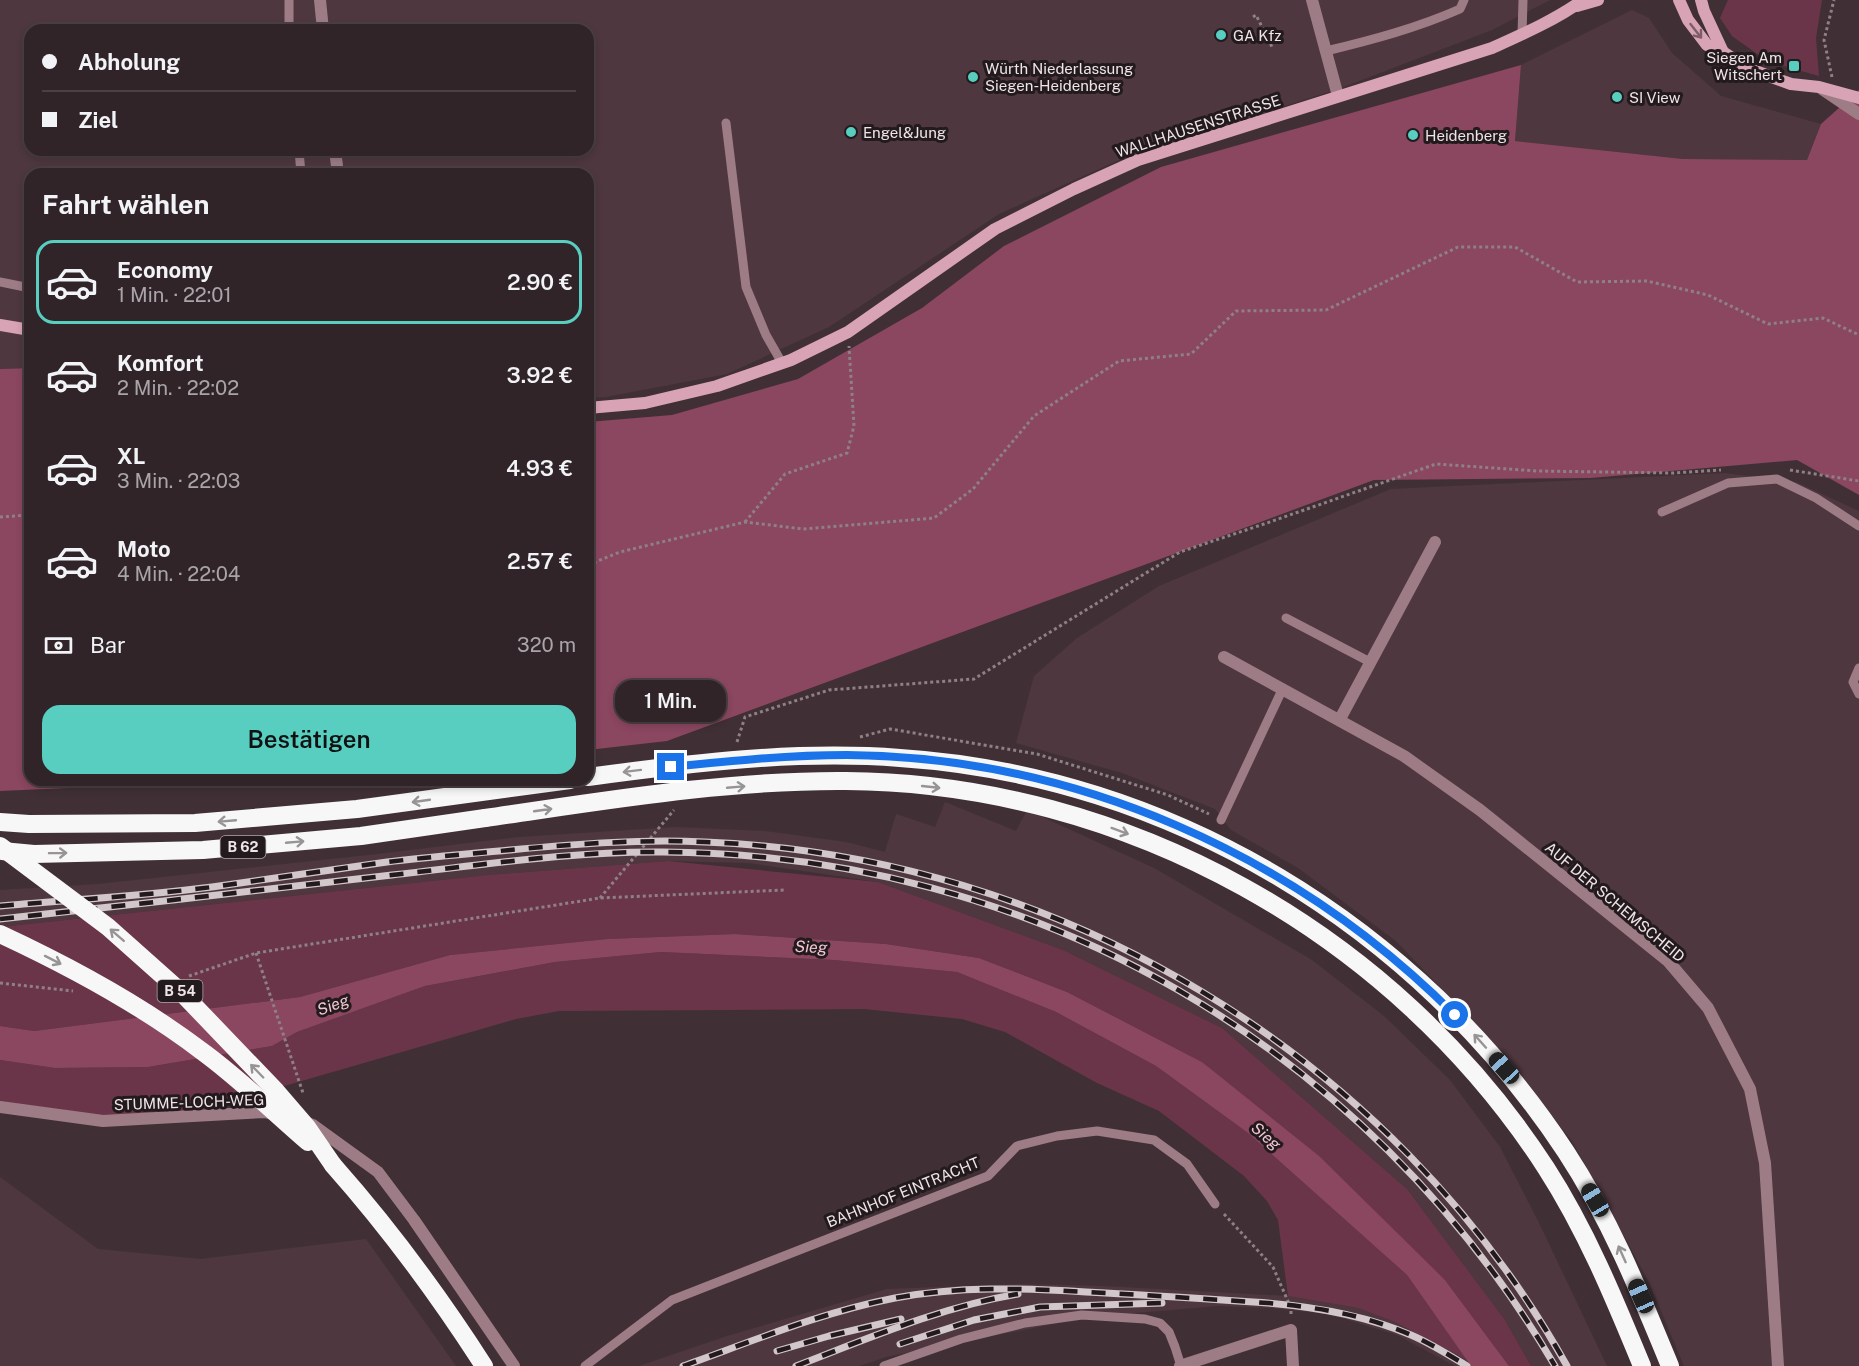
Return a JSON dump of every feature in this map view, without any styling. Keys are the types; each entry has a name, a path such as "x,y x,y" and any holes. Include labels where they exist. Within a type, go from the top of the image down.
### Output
{"highway":[{"path":"594,776 794,756 858,756 954,763 1028,777 1111,800 1171,822 1258,864 1348,922 1390,955 1430,990 1504,1068 1537,1110 1595,1200 1619,1247 1670,1366"},
{"name":"B 62","path":"0,849 34,854 203,850 361,836 641,796 795,782 899,783 951,789 1053,809 1151,842 1245,887 1290,913 1357,962 1413,1009 1484,1084 1540,1159 1572,1212 1600,1268 1642,1366"},
{"name":"B 62","path":"0,822 195,824 357,809 528,786"},
{"name":"B 54","path":"0,849 108,927 181,992 307,1126 333,1165"},
{"name":"B 54","path":"0,934 93,981 150,1014 203,1051 231,1074 333,1165 371,1208 436,1295 484,1366"}],"street":[{"path":"320,0 322,24"},
{"path":"1312,0 1338,96"},
{"name":"WALLHAUSENSTRASSE","path":"594,407 645,403 717,386 782,363 848,332 995,229 1137,160 1492,48 1522,35 1571,9 1583,0"},
{"name":"WALLHAUSENSTRASSE","path":"1571,9 1598,0"},
{"path":"1679,0 1688,20 1707,45 1723,52 1747,68 1791,84 1825,88 1859,98"},
{"path":"1701,0 1723,52"},
{"path":"1825,88 1859,114"},
{"path":"0,325 24,329"},
{"path":"1340,719 1435,542"},
{"name":"AUF DER SCHEMSCHEID","path":"1224,657 1404,756 1480,810 1668,961 1708,1008 1750,1089 1765,1163 1778,1366"},
{"name":"STUMME-LOCH-WEG","path":"0,1107 103,1121 265,1112 313,1125 378,1172 414,1220 514,1366"},
{"path":"1180,1366 1291,1330 1293,1366"}],"lane":[{"path":"289,0 289,24"},
{"path":"1326,51 1388,36 1444,16 1460,9 1464,0"},
{"path":"1522,0 1522,35"},
{"path":"726,123 746,287 766,334 782,363"},
{"path":"0,282 24,287"},
{"path":"1662,512 1728,483 1778,480 1816,498 1859,526"},
{"path":"1286,618 1370,662"},
{"path":"1859,668 1853,682 1859,694"},
{"path":"1221,820 1282,688"},
{"name":"BAHNHOF EINTRACHT","path":"585,1366 672,1299 988,1176 1017,1146 1057,1136 1096,1131 1154,1140 1187,1164 1215,1204"},
{"path":"884,1366 961,1339 1025,1323 1082,1315 1145,1319 1160,1323 1169,1332 1180,1366"}],"path":[{"path":"1825,88 1832,72 1824,40 1834,0"},
{"path":"1253,17 1256,15 1272,46"},
{"path":"594,563 620,552 745,522 803,529 934,518 973,489 1034,416 1119,361 1191,354 1236,311 1326,310 1458,247 1515,247 1577,282 1647,281 1708,295 1768,324 1823,318 1859,335"},
{"path":"745,522 785,474 847,453 854,426 848,332"},
{"path":"734,750 745,717 829,690 974,679 1180,552 1436,464 1537,471 1673,473 1728,470"},
{"path":"1783,468 1859,481"},
{"path":"0,518 24,516"},
{"path":"600,898 679,803"},
{"path":"301,1089 256,953 600,898 784,890"},
{"path":"1215,1204 1273,1268 1290,1308 1291,1330"}],"shaded area":[{"path":"0,0 1550,0 1492,30 1341,88 1126,157 999,214 829,327 727,374 606,397 594,398 594,168 24,168 24,368 0,369"},
{"path":"1728,0 1822,0 1816,38 1819,76 1767,61 1732,36 1720,18"},
{"path":"1632,10 1649,18 1672,53 1721,96 1821,124 1807,160 1683,159 1515,141 1521,65"},
{"path":"1521,65 1515,141 1683,159 1807,160 1821,124 1859,90 1859,495 1797,460 1591,478 1374,480 667,741 594,749 594,422 672,415 798,379 922,308 1004,246 1161,167"},
{"path":"24,368 24,786 113,786 0,791 0,369"},
{"path":"1725,473 1796,482 1859,511 1859,1366 1684,1366 1649,1282 1572,1141 1493,1043 1396,941 1298,868 1231,830 1215,809 1122,773 1016,743 1034,676 1077,638 1159,586 1391,489"},
{"path":"945,802 1016,831 1027,810 1154,868 1312,960 1384,1016 1450,1080 1500,1147 1607,1366 1531,1366 1505,1320 1407,1189 1222,1028 1063,950 878,882 748,863 668,861 488,875 0,927 0,890 98,884 519,837 676,827 765,831 846,842 885,852 896,814 935,827"},
{"path":"668,861 878,882 1063,950 1222,1028 1407,1189 1505,1320 1531,1366 1509,1366 1445,1280 1202,1062 1067,992 979,958 886,944 735,934 607,939 450,955 300,997 34,1031 0,1026 0,927 488,875"},
{"path":"735,934 886,944 979,958 1067,992 1202,1062 1319,1156 1445,1280 1509,1366 1471,1366 1407,1275 1248,1133 1156,1066 1056,1012 957,972 834,960 661,952 555,962 425,986 297,1032 272,1046 148,1067 55,1068 0,1060 0,1026 34,1031 300,997 450,955 607,939"},
{"path":"661,952 834,960 957,972 1056,1012 1156,1066 1248,1133 1407,1275 1467,1360 1395,1322 1358,1308 1288,1296 1278,1220 1267,1201 1244,1176 1159,1111 1097,1083 1005,1032 962,1019 864,1009 559,1011 516,1019 177,1117 103,1121 0,1107 0,1060 55,1068 148,1067 272,1046 297,1032 425,986 555,962"},
{"path":"0,1177 98,1249 201,1259 366,1239 456,1366 0,1366"},
{"path":"1017,1284 1104,1286 1288,1296 1358,1308 1395,1322 1475,1366 1455,1366 1397,1335 1329,1314 1219,1306 1089,1317 886,1357 859,1366 639,1366 727,1336 887,1289"}],"railway":[{"path":"0,906 186,890 387,862 559,846 632,842 705,842 836,856 964,886 1087,932 1204,993 1311,1067 1409,1155 1495,1255 1567,1366"},
{"path":"0,919 527,859 629,852 663,852 800,862 932,888 1059,931 1178,990 1288,1063 1388,1151 1478,1252 1555,1366"},
{"path":"683,1366 788,1328 868,1304 943,1291 1014,1289 1268,1303 1323,1310 1358,1317 1394,1328 1439,1349 1467,1366"},
{"path":"796,1366 933,1315 1018,1294"},
{"path":"900,1344 974,1320 1040,1307 1162,1303"},
{"path":"777,1351 901,1319"}],"place":[{"name":"GA Kfz","path":"1221,35"},
{"name":"Siegen Am Witschert","path":"1794,66"},
{"name":"Würth Niederlassung Siegen-Heidenberg","path":"973,77"},
{"name":"SI View","path":"1617,97"},
{"name":"Engel&Jung","path":"851,132"},
{"name":"Heidenberg","path":"1413,135"}],"route":[{"path":"671,767 794,756 848,755 901,758 954,763 1007,772 1060,784 1111,800 1161,818 1210,840 1258,864 1304,892 1348,922 1390,955 1455,1015"}],"water label":[{"name":"Sieg","path":"811,947"},
{"name":"Sieg","path":"333,1005"},
{"name":"Sieg","path":"1266,1136"}]}
